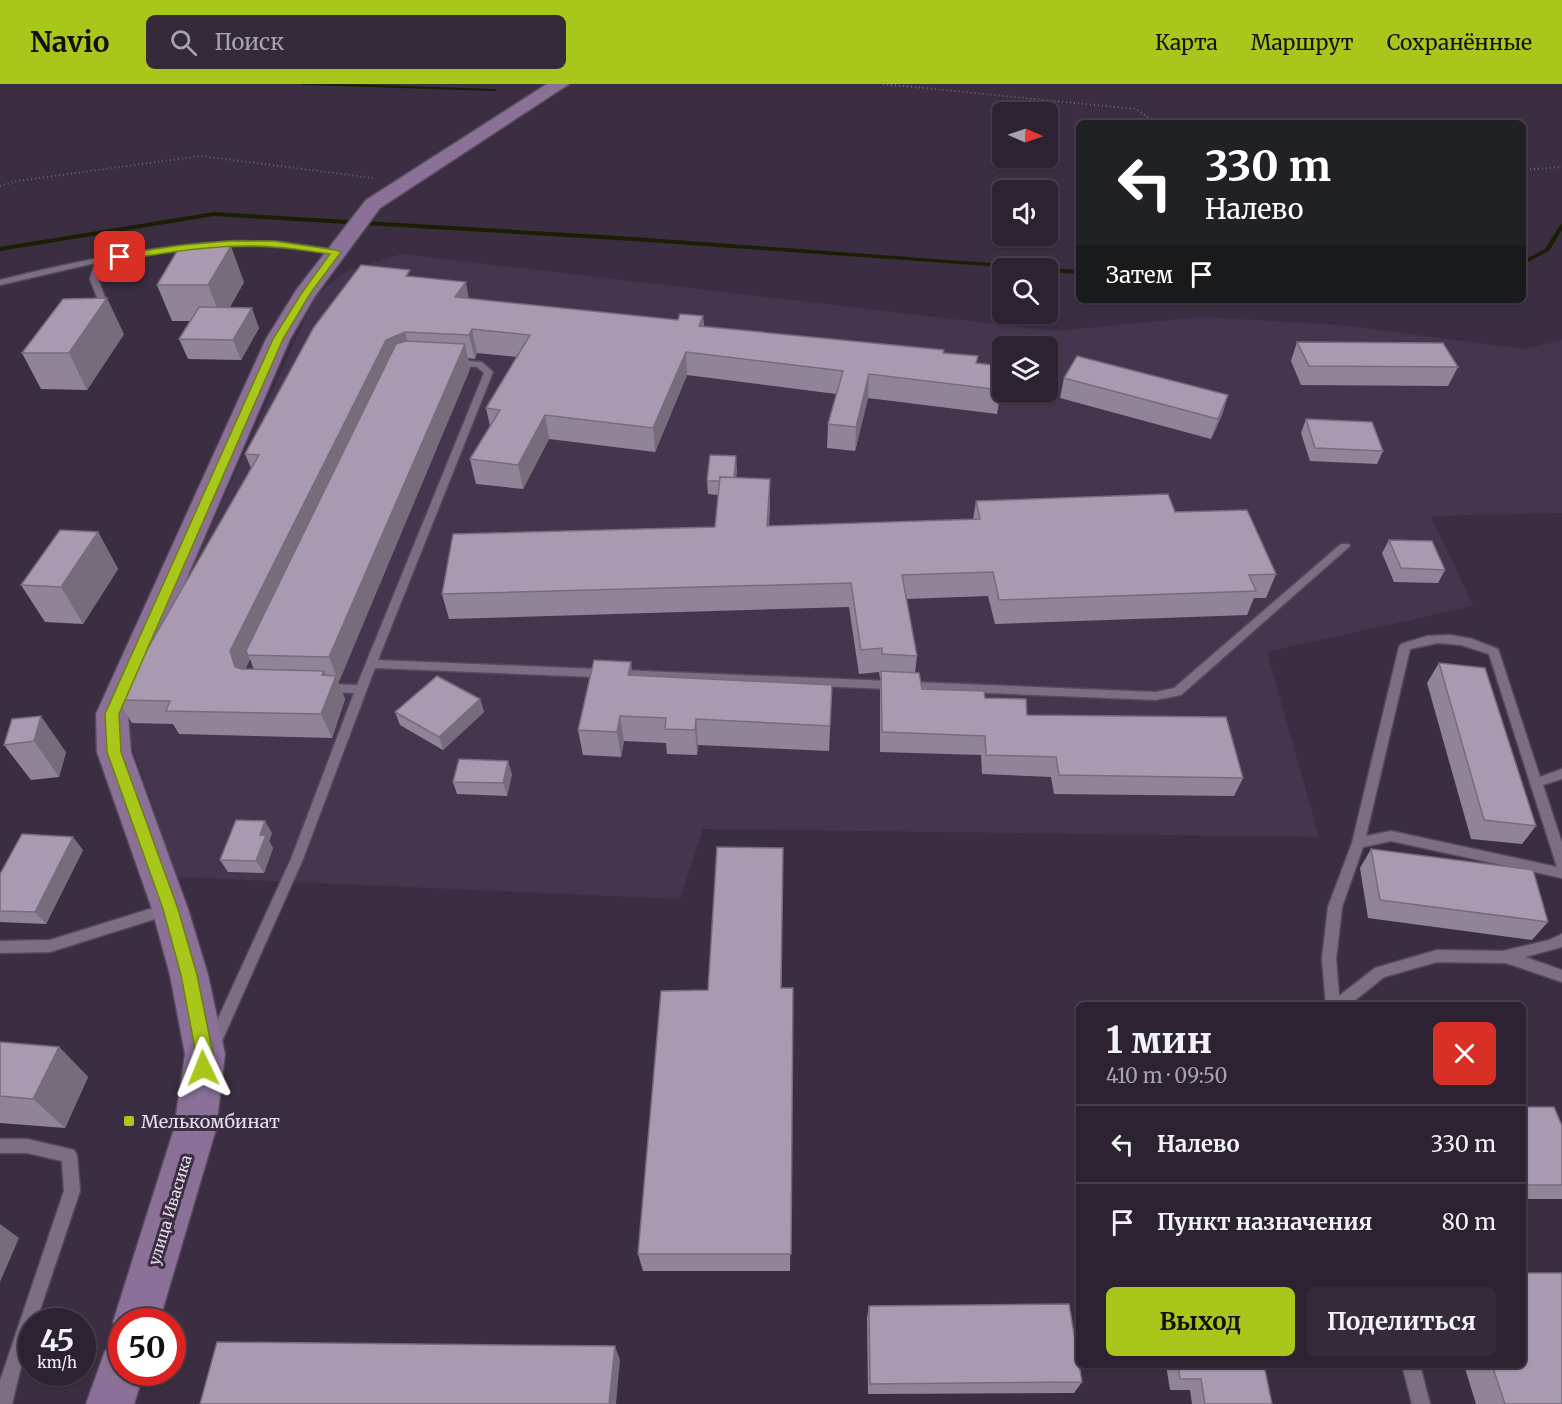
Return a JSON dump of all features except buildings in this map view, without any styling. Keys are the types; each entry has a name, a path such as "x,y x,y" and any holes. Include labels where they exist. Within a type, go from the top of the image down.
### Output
{"main road":[{"path":"409,182 560,84"},
{"name":"улица Ивасика","path":"140,1308 195,1130 205,1054 189,975 170,909 114,752 112,714 278,339 305,294 373,204 409,182"},
{"path":"110,1404 116,1386"}],"lane":[{"path":"0,283 100,260 183,247 229,244 341,246"},
{"path":"100,260 94,279 111,324"},
{"path":"203,1068 297,859 361,689 489,372 479,364 445,363"},
{"path":"372,664 1156,696 1177,692 1345,546"},
{"path":"1333,1002 1329,958 1335,907 1358,843 1405,647 1425,639 1473,642 1494,652 1562,863"},
{"path":"318,688 361,689"},
{"path":"1536,783 1562,774"},
{"path":"1358,843 1391,836 1562,873"},
{"path":"0,947 50,946 170,909"},
{"path":"1342,1002 1380,972 1437,956 1506,957 1552,945 1562,940"},
{"path":"1506,957 1562,976"},
{"path":"0,1146 27,1146 69,1155 72,1191 5,1371 3,1404"},
{"path":"1412,1368 1421,1404"}],"path":[{"path":"883,84 1136,109 1152,120"},
{"path":"0,186 17,181 201,156 409,182"},
{"path":"1526,170 1562,167"}],"shaded area":[{"path":"401,254 1054,331 1203,317 1340,325 1525,349 1562,340 1562,513 1431,516 1473,606 1267,652 1319,837 703,829 680,899 177,877 123,721 316,295 345,272"}],"waterway":[{"path":"303,84 495,90"},
{"path":"0,249 214,214 634,239 992,265"},
{"path":"1526,261 1547,250 1562,226"},
{"path":"1058,271 1076,272"}],"place":[{"name":"Мелькомбинат","path":"129,1121"}],"route":[{"path":"120,257 183,247 229,244 274,244 336,252 305,294 278,339 112,714 114,752 170,909 189,975 205,1054 203,1068"}]}
